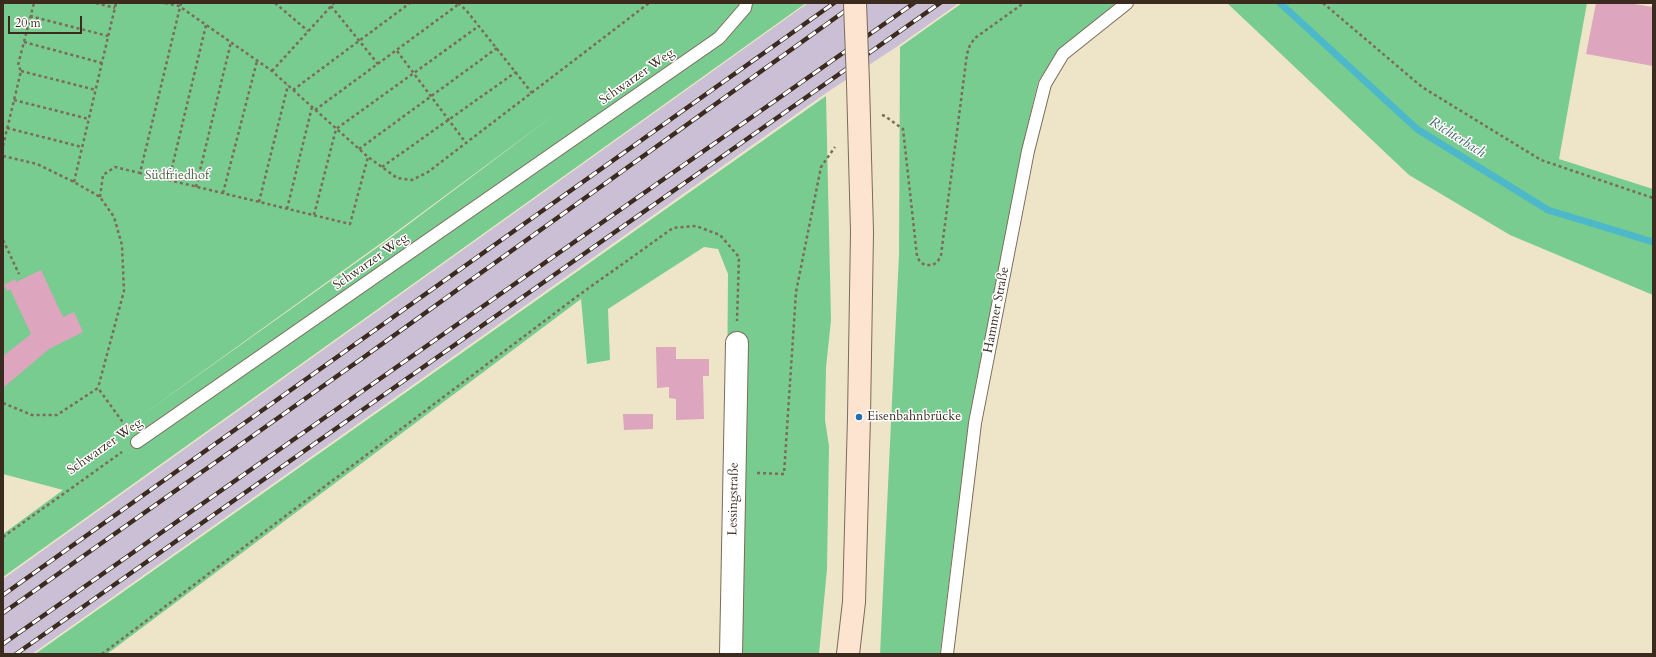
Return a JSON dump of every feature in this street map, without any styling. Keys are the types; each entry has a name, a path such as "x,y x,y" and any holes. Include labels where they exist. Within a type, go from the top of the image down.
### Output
{"main road":[{"path":"848,654 854,602 862,232 855,3"}],"street":[{"name":"Lessingstraße","path":"731,654 737,343"}],"lane":[{"name":"Schwarzer Weg","path":"136,442 719,38 745,8 746,3"},
{"name":"Hammer Straße","path":"947,654 975,423 1028,151 1045,84 1063,54 1127,3"}],"path":[{"path":"3,146 20,71 18,65 34,3"},
{"path":"96,3 115,8"},
{"path":"74,182 116,3"},
{"path":"165,3 180,5 272,71 368,157 397,178 412,180 428,172 649,3"},
{"path":"275,3 308,31"},
{"path":"272,71 334,3"},
{"path":"293,90 410,3"},
{"path":"859,114 885,116 903,130 917,256 920,262 925,265 933,264 938,261 941,255 966,54 975,38 1024,3"},
{"path":"1323,3 1422,87 1541,160 1653,198"},
{"path":"315,110 459,4 479,26 532,93"},
{"path":"140,173 180,5"},
{"path":"331,6 378,64"},
{"path":"30,16 108,36"},
{"path":"169,180 206,25"},
{"path":"314,215 336,129 479,26"},
{"path":"24,42 102,63"},
{"path":"196,187 231,42"},
{"path":"359,149 497,48"},
{"path":"396,51 432,96 466,143"},
{"path":"223,194 257,61"},
{"path":"20,71 96,90"},
{"path":"382,167 516,72"},
{"path":"259,202 288,85"},
{"path":"14,100 88,119"},
{"path":"287,209 312,107"},
{"path":"7,128 82,147"},
{"path":"735,472 784,474 796,292 821,167 838,143"},
{"path":"3,156 37,164 74,182 100,198 114,217 122,245 124,291 98,388 57,415 32,415 3,403"},
{"path":"100,198 103,175 115,167 350,224 368,157"},
{"path":"102,654 548,318 673,228 696,226 720,235 739,257 737,343"},
{"path":"3,240 19,274"},
{"path":"98,388 136,442"},
{"name":"Schwarzer Weg","path":"3,537 136,442"}],"shaded area":[{"path":"808,3 959,3 898,46 829,91 32,654 3,654 3,579"}],"green space":[{"name":"Südfriedhof","path":"3,3 806,3 3,577 3,534 63,490 3,474","holes":["558,112 385,242 138,418 384,241"]},
{"path":"962,3 1116,3 1058,51 1038,82 1022,149 969,419 940,654 880,654 899,254 900,47"},
{"path":"1227,3 1587,3 1559,159 1653,189 1653,295 1510,235 1409,175"},
{"path":"826,96 831,320 826,368 825,420 829,446 827,569 819,654 725,654 728,274 718,249 704,247 608,309 610,360 587,364 581,299 107,654 35,654"}],"building":[{"path":"1596,3 1628,3 1653,7 1653,66 1586,54"},
{"path":"41,270 63,317 74,312 83,332 49,349 3,388 3,356 31,334 10,289 7,291 4,285 15,279 16,282"},
{"path":"656,347 676,347 676,359 709,359 709,376 703,376 704,419 676,420 676,399 669,398 669,387 657,388"},
{"path":"623,414 653,414 653,429 624,430"}],"waterway":[{"name":"Richterbach","path":"1280,3 1417,129 1548,210 1653,242"}],"railway":[{"path":"3,595 834,3"},
{"path":"3,613 364,357 856,3"},
{"path":"3,644 914,3"},
{"path":"16,654 940,3"}],"place":[{"name":"Eisenbahnbrücke","path":"859,417"}]}
